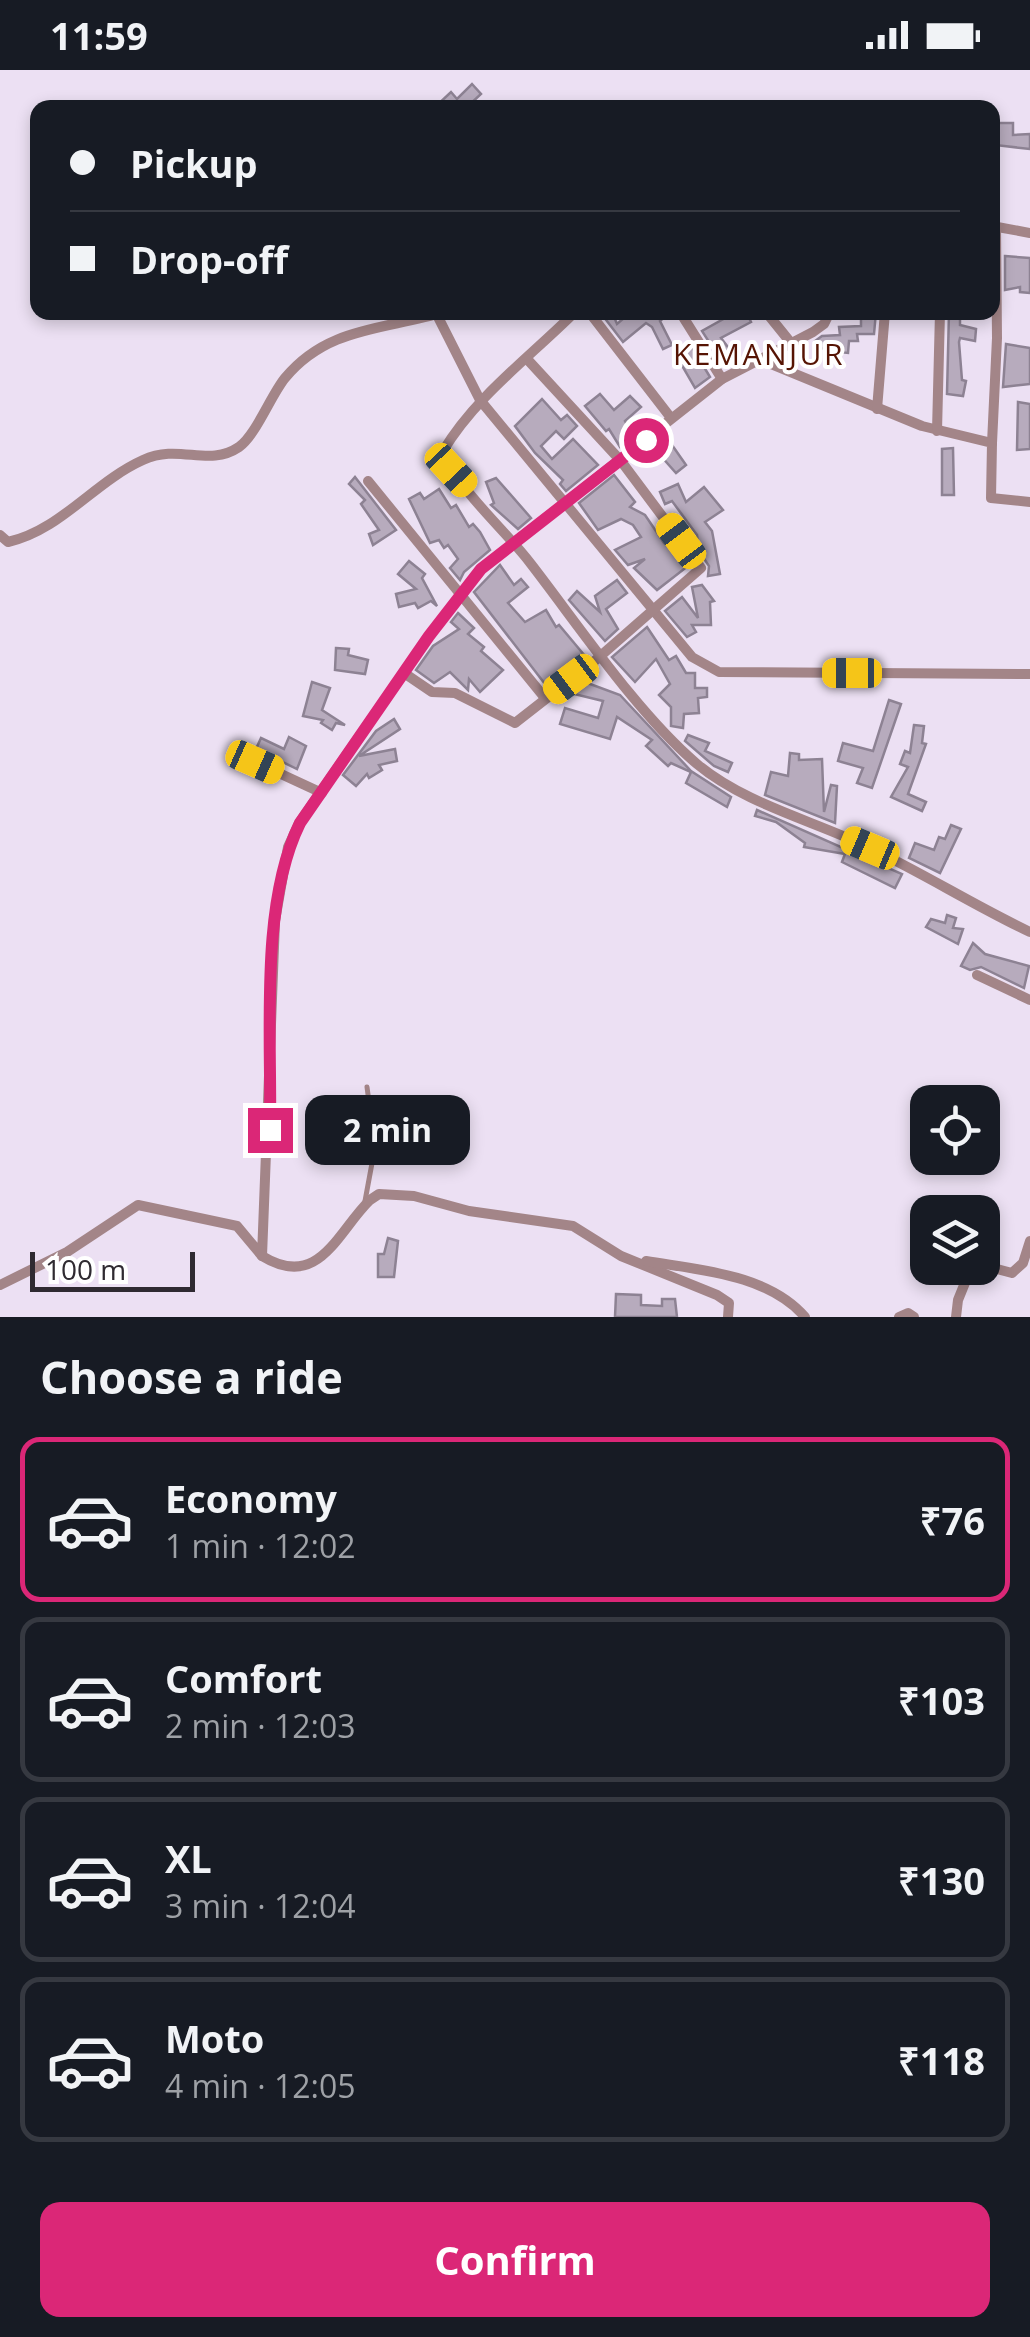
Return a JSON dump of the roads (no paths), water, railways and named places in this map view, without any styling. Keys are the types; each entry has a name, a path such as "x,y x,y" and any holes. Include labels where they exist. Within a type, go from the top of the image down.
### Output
{"street":[{"path":"1000,228 1030,233"},
{"path":"0,535 8,542 34,536 142,460 173,450 210,458 240,446 286,376 329,340 414,320"},
{"path":"443,320 480,400 692,658 720,672 1030,674"},
{"path":"568,320 480,400 443,451 451,470 514,542 601,656 696,763 727,786 870,848 1030,932"},
{"path":"595,320 671,418"},
{"path":"685,320 722,379"},
{"path":"772,320 790,344"},
{"path":"262,1256 280,881 294,835 404,673 481,569 722,379 756,358 790,344 826,320"},
{"path":"878,409 884,320"},
{"path":"937,431 940,320"},
{"path":"997,320 991,498 1030,502"},
{"path":"756,358 937,431 992,442"},
{"path":"404,673 432,692 455,693 515,723 601,656 701,568 621,461 527,359"},
{"path":"368,481 544,698"},
{"path":"255,762 322,792"},
{"path":"977,975 1030,1000"},
{"path":"0,1285 67,1252 138,1205 238,1226 262,1256 292,1266 316,1262 330,1251 365,1204 379,1194 414,1196 470,1211 557,1222 592,1235 620,1256 717,1295 728,1303 728,1317"},
{"path":"1000,1269 1012,1273 1023,1264 1030,1241"},
{"path":"620,1256 752,1283 796,1306 805,1317"},
{"path":"632,1261 648,1261"},
{"path":"956,1317 964,1285"},
{"path":"899,1317 908,1313 914,1317"}],"lane":[{"path":"365,1204 375,1147 367,1086"}],"district":[{"name":"KEMANJUR","path":"759,355"}]}
